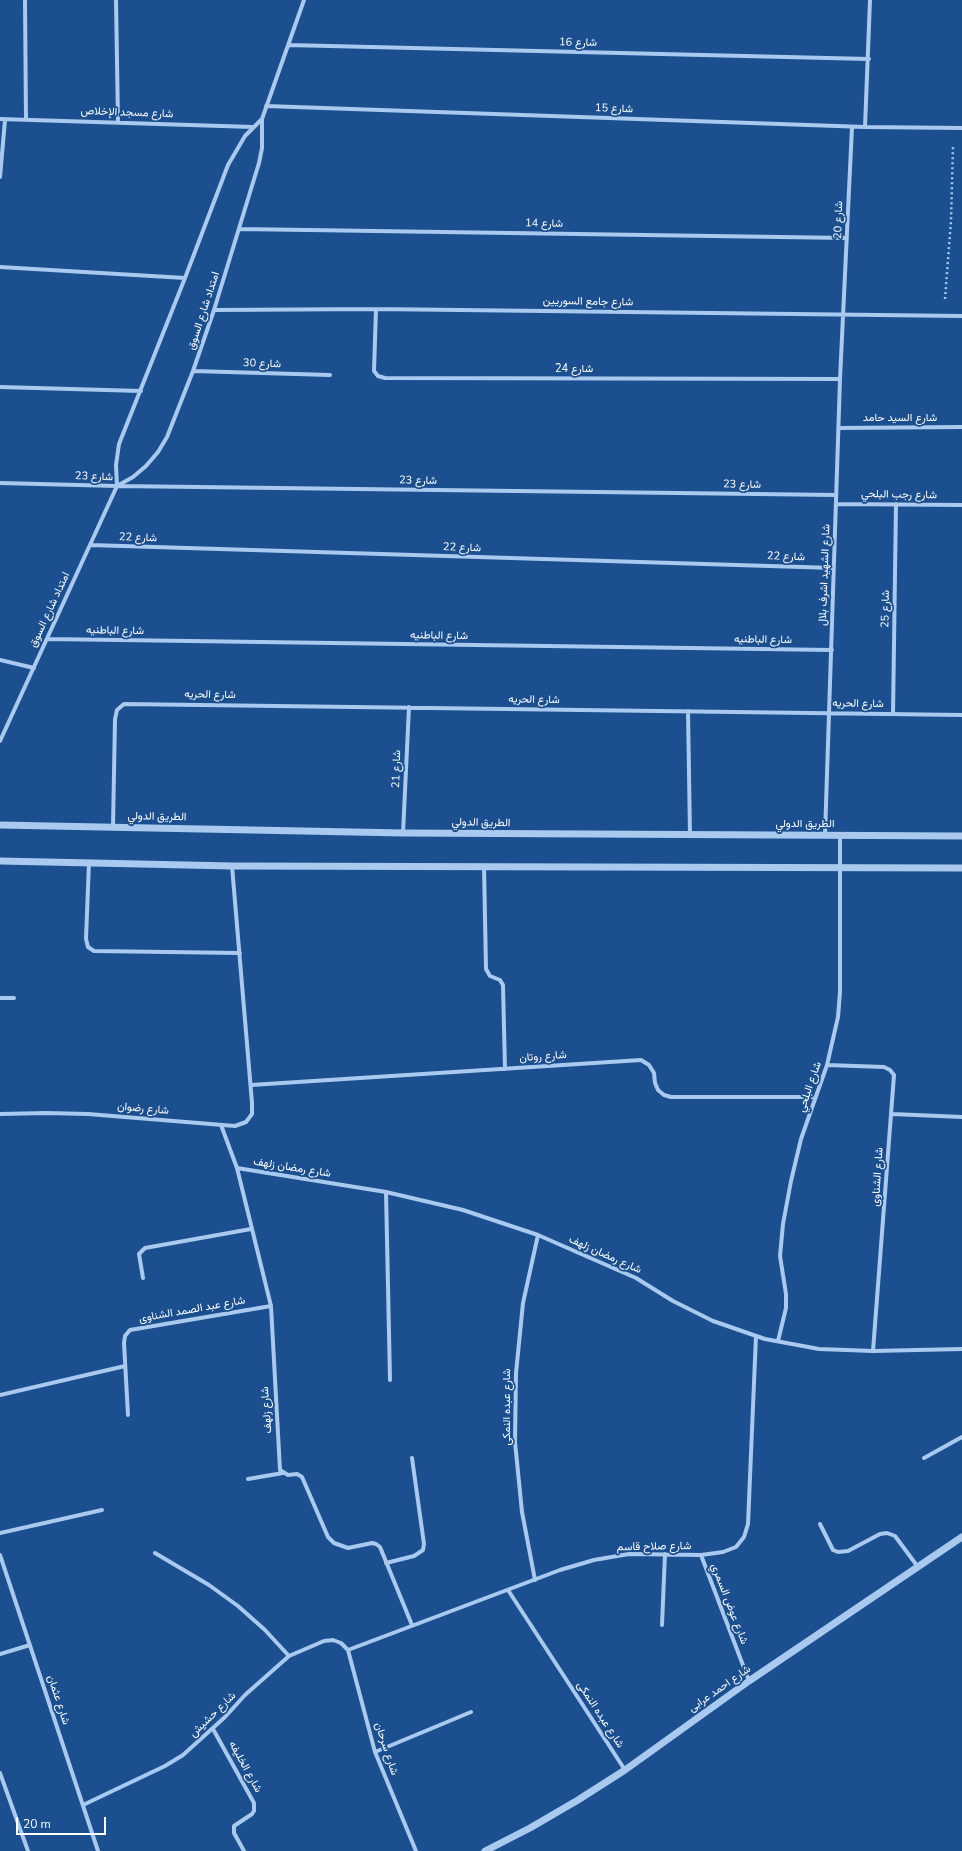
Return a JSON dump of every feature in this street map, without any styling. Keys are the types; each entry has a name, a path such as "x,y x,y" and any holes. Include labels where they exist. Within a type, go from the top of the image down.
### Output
{"street":[{"path":"25,0 26,120"},
{"path":"116,0 118,122"},
{"name":"امتداد شارع السوق","path":"117,486 142,470 158,452 167,437 193,371 240,228 262,148 262,119 304,0"},
{"path":"865,127 870,0"},
{"name":"شارع 16","path":"288,45 868,59"},
{"name":"شارع 15","path":"266,106 852,127 962,128"},
{"name":"امتداد شارع السوق","path":"0,740 117,486 116,465 119,444 141,392 228,165 239,145 253,127 262,119"},
{"path":"0,177 2,120"},
{"name":"شارع مسجد الإخلاص","path":"2,120 118,122 253,127"},
{"name":"شارع 20","path":"844,314 852,127"},
{"name":"شارع 14","path":"240,228 848,238"},
{"path":"0,267 185,278"},
{"name":"شارع جامع السوريين","path":"214,310 376,309 962,316"},
{"name":"شارع 24","path":"376,309 374,372 378,376 385,378 840,379"},
{"name":"شارع الشهيد اشرف بلال","path":"825,835 840,379 844,314"},
{"name":"شارع 30","path":"193,371 330,376"},
{"path":"0,387 141,392"},
{"name":"شارع السيد حامد","path":"839,428 962,427"},
{"name":"شارع 23","path":"0,483 117,486 836,495"},
{"name":"شارع رجب البلحي","path":"836,504 962,505"},
{"name":"شارع 25","path":"893,714 896,504"},
{"name":"شارع 22","path":"90,545 834,568"},
{"name":"شارع الباطنيه","path":"47,639 832,650"},
{"path":"0,660 34,668"},
{"name":"شارع الحريه","path":"113,827 115,719 117,710 124,704 962,715"},
{"name":"شارع 21","path":"403,833 408,707"},
{"path":"688,711 690,836"},
{"name":"الطريق الدولي","path":"0,824 403,833 690,836 962,836"},
{"name":"شارع البلحي","path":"778,1341 786,1308 786,1294 780,1256 783,1224 791,1181 802,1139 827,1065 834,1035 840,992 840,835"},
{"path":"0,861 232,866 962,868"},
{"path":"89,862 86,939 88,947 94,951 240,953"},
{"name":"شارع رضوان","path":"0,1114 88,1114 235,1126 246,1122 252,1114 251,1085 232,866"},
{"path":"484,866 486,969 490,976 500,980 503,985 505,1069"},
{"path":"0,998 14,998"},
{"name":"شارع روتان","path":"251,1085 641,1060 649,1065 654,1073 655,1083 658,1090 664,1095 671,1097 815,1097"},
{"name":"شارع الشناوى","path":"827,1065 884,1067 890,1070 894,1075 873,1351"},
{"path":"892,1114 962,1117"},
{"name":"شارع زلهف","path":"221,1125 237,1168 251,1229 259,1254 270,1306 280,1465 283,1473"},
{"name":"شارع رمضان زلهف","path":"237,1168 386,1192 463,1210 538,1235 636,1278 672,1301 713,1321 756,1336 819,1349 873,1351 962,1349"},
{"path":"386,1192 390,1380"},
{"path":"143,1278 139,1254 145,1248 251,1229"},
{"name":"شارع عبده النمكى","path":"535,1580 522,1512 515,1442 515,1411 516,1373 523,1303 538,1235"},
{"name":"شارع عبد الصمد الشناوى","path":"128,1414 124,1343 125,1336 130,1330 270,1306"},
{"name":"شارع صلاح قاسم","path":"348,1650 535,1580 594,1560 629,1554 701,1556 723,1552 736,1547 744,1537 748,1524 756,1336"},
{"path":"0,1395 125,1366"},
{"path":"924,1458 962,1437"},
{"path":"386,1564 414,1556 423,1550 424,1544 412,1458"},
{"path":"248,1478 283,1473 302,1476 328,1538 334,1543 348,1548 367,1544 376,1544 380,1548 412,1625"},
{"path":"0,1533 102,1510"},
{"path":"820,1524 833,1550 838,1552 848,1552 880,1534 895,1536 918,1567"},
{"name":"شارع احمد عرابى","path":"485,1851 530,1828 625,1770 750,1681 962,1537"},
{"path":"155,1554 210,1585 238,1606 265,1630 290,1656"},
{"path":"662,1626 665,1554"},
{"name":"شارع عثمان","path":"0,1555 98,1851"},
{"name":"شارع عوض السمري","path":"701,1556 750,1681"},
{"name":"شارع عبده النمكى","path":"508,1590 625,1770"},
{"name":"شارع حشيش","path":"83,1805 165,1766 183,1755 212,1729 245,1695 290,1656 324,1641 333,1640 342,1643 348,1650"},
{"path":"0,1654 30,1645"},
{"name":"شارع سرحان","path":"348,1650 375,1752 416,1851"},
{"path":"375,1752 471,1712"},
{"name":"شارع الخليفه","path":"212,1729 254,1803 254,1811 252,1814 234,1826 234,1833 244,1851"},
{"path":"0,1773 28,1851"}],"path":[{"path":"944,316 951,220 953,128"}]}
